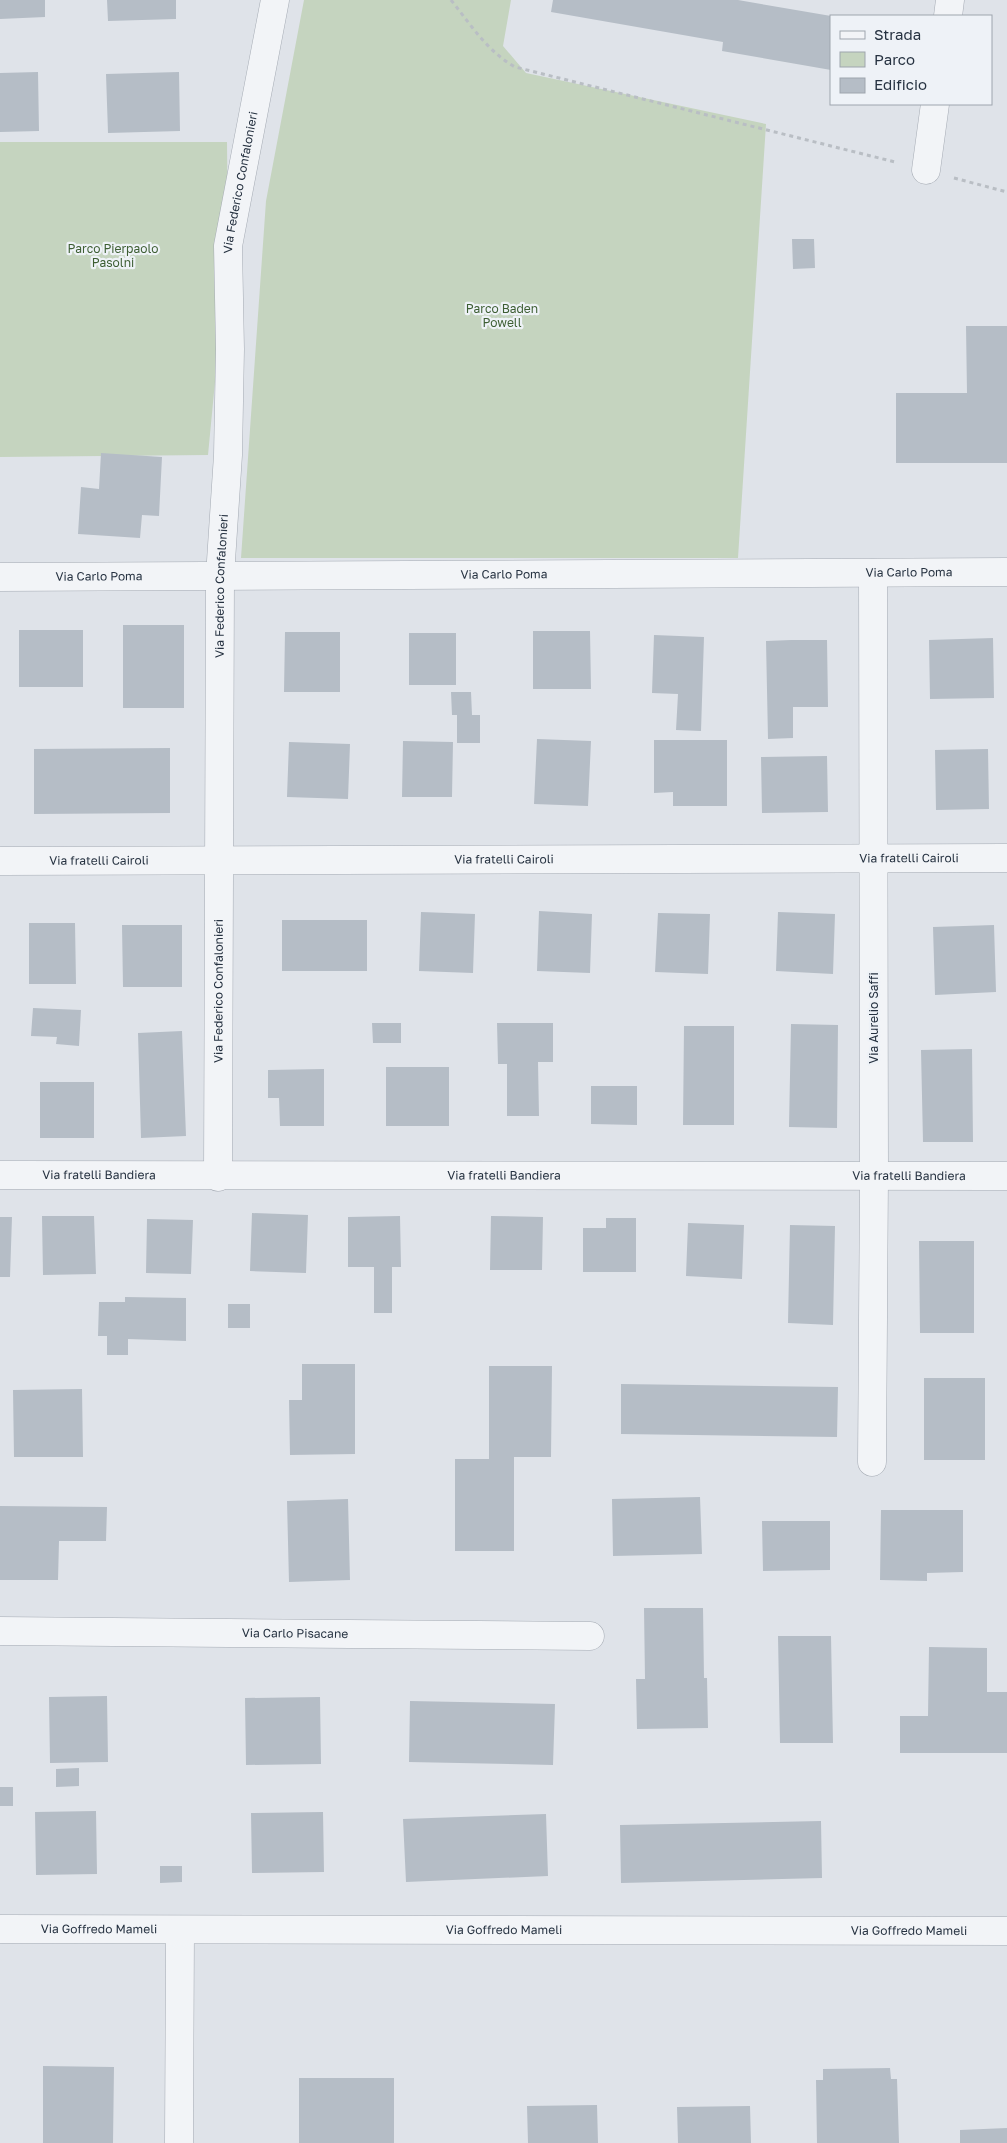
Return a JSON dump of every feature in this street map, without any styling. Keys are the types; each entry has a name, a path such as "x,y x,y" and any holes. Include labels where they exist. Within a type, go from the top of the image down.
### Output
{"street":[{"name":"Via Federico Confalonieri","path":"218,1176 220,576 228,446 230,349 228,246 275,0"},
{"path":"948,15 950,0"},
{"path":"926,170 935,105"},
{"name":"Via Carlo Poma","path":"0,577 1007,572"},
{"name":"Via Aurelio Saffi","path":"872,1462 874,1176 873,573"},
{"name":"Via fratelli Cairoli","path":"0,861 1007,858"},
{"name":"Via fratelli Bandiera","path":"0,1175 1007,1176"},
{"name":"Via Carlo Pisacane","path":"0,1631 590,1636"},
{"name":"Via Goffredo Mameli","path":"0,1930 1007,1931"},
{"path":"178,2143 180,1931"}],"path":[{"path":"451,0 486,45 499,58 515,67 1007,192"}],"green space":[{"name":"Parco Baden Powell","path":"304,0 511,0 503,46 526,73 766,124 738,558 241,558 266,201"},
{"name":"Parco Pierpaolo Pasolni","path":"0,142 227,142 228,246 208,455 0,457"}],"building":[{"path":"0,0 45,0 45,17 0,19"},
{"path":"107,0 176,0 176,19 108,21"},
{"path":"553,0 738,0 830,16 830,70 722,51 723,42 551,12"},
{"path":"38,72 39,131 0,132 0,73"},
{"path":"179,72 180,131 108,133 106,74"},
{"path":"792,239 814,239 815,268 793,269"},
{"path":"966,326 1007,326 1007,463 896,463 896,393 967,393"},
{"path":"101,453 162,457 159,516 142,515 140,538 78,534 81,487 99,489"},
{"path":"123,625 184,625 184,708 123,708"},
{"path":"19,630 83,630 83,687 19,687"},
{"path":"533,631 590,631 591,689 533,689"},
{"path":"285,632 340,632 340,692 284,692"},
{"path":"409,633 456,633 456,685 409,685"},
{"path":"654,635 704,637 701,731 676,730 678,694 652,693"},
{"path":"993,638 994,698 930,699 929,640"},
{"path":"827,640 828,707 793,707 793,738 768,739 766,641"},
{"path":"451,692 471,692 472,715 480,715 480,743 457,743 457,715 452,715"},
{"path":"537,739 591,741 588,806 534,804"},
{"path":"654,740 727,740 727,806 673,806 673,792 654,793"},
{"path":"403,741 453,742 452,797 402,797"},
{"path":"289,742 350,744 348,799 287,797"},
{"path":"170,748 170,813 34,814 34,749"},
{"path":"988,749 989,809 936,810 935,750"},
{"path":"827,756 828,812 762,813 761,757"},
{"path":"539,911 592,914 590,973 537,971"},
{"path":"421,912 475,914 473,973 419,971"},
{"path":"778,912 835,914 833,974 776,971"},
{"path":"658,913 710,914 708,974 655,972"},
{"path":"282,920 367,920 367,971 282,971"},
{"path":"29,923 75,923 76,984 29,984"},
{"path":"122,925 182,925 182,987 123,987"},
{"path":"994,925 996,992 935,995 933,927"},
{"path":"33,1008 81,1010 79,1046 56,1044 57,1037 31,1036"},
{"path":"372,1023 401,1023 401,1043 373,1043"},
{"path":"497,1023 553,1023 553,1062 538,1062 539,1116 507,1116 507,1064 498,1064"},
{"path":"791,1024 838,1025 837,1128 789,1127"},
{"path":"684,1026 734,1026 734,1125 683,1125"},
{"path":"182,1031 186,1136 141,1138 138,1033"},
{"path":"972,1049 973,1142 923,1142 921,1050"},
{"path":"386,1067 449,1067 449,1126 386,1126"},
{"path":"324,1069 324,1126 280,1126 279,1098 268,1098 268,1070"},
{"path":"40,1082 94,1082 94,1138 40,1138"},
{"path":"591,1086 637,1086 637,1125 591,1124"},
{"path":"252,1213 308,1215 306,1273 250,1271"},
{"path":"42,1216 94,1216 96,1274 43,1275"},
{"path":"400,1216 401,1267 392,1267 392,1313 374,1313 374,1267 348,1267 348,1217"},
{"path":"491,1216 543,1217 542,1270 490,1270"},
{"path":"0,1217 12,1217 10,1277 0,1277"},
{"path":"606,1218 636,1218 636,1272 583,1272 583,1228 606,1228"},
{"path":"147,1219 193,1220 191,1274 146,1273"},
{"path":"688,1223 744,1225 742,1279 686,1276"},
{"path":"790,1225 835,1226 833,1325 788,1323"},
{"path":"919,1241 974,1241 974,1333 920,1333"},
{"path":"125,1297 186,1298 186,1341 128,1339 128,1355 107,1355 107,1336 98,1336 99,1302 125,1302"},
{"path":"228,1304 250,1304 250,1328 228,1328"},
{"path":"302,1364 355,1364 355,1454 290,1455 289,1400 302,1400"},
{"path":"489,1366 552,1366 551,1457 514,1457 514,1551 455,1551 455,1459 489,1459"},
{"path":"924,1378 985,1378 985,1460 924,1460"},
{"path":"621,1384 838,1387 837,1437 621,1434"},
{"path":"82,1389 83,1457 14,1457 13,1390"},
{"path":"700,1497 702,1554 613,1556 612,1499"},
{"path":"348,1499 350,1580 289,1582 287,1501"},
{"path":"0,1506 107,1507 106,1541 59,1541 58,1580 0,1580"},
{"path":"881,1510 963,1510 963,1572 927,1573 927,1581 880,1580"},
{"path":"762,1521 830,1521 830,1570 763,1571"},
{"path":"644,1608 703,1608 704,1678 707,1678 708,1728 637,1729 636,1679 645,1679"},
{"path":"778,1636 831,1636 833,1743 780,1743"},
{"path":"929,1647 987,1648 987,1692 1007,1692 1007,1753 900,1753 900,1716 928,1716"},
{"path":"107,1696 108,1762 50,1763 49,1697"},
{"path":"320,1697 321,1764 246,1765 245,1698"},
{"path":"410,1701 555,1704 553,1765 409,1762"},
{"path":"79,1768 79,1786 56,1787 56,1769"},
{"path":"0,1787 13,1787 13,1806 0,1806"},
{"path":"96,1811 97,1874 36,1875 35,1812"},
{"path":"323,1812 324,1872 252,1873 251,1813"},
{"path":"546,1814 548,1876 406,1882 403,1819"},
{"path":"821,1821 822,1878 621,1883 620,1825"},
{"path":"160,1866 182,1866 182,1882 160,1883"},
{"path":"43,2066 114,2067 113,2143 43,2143"},
{"path":"890,2068 891,2079 897,2079 899,2143 817,2143 816,2080 823,2080 823,2069"},
{"path":"299,2078 394,2078 394,2143 299,2143"},
{"path":"597,2105 598,2143 528,2143 527,2106"},
{"path":"750,2106 751,2143 678,2143 677,2107"},
{"path":"1007,2128 1007,2143 960,2143 960,2130"}]}
